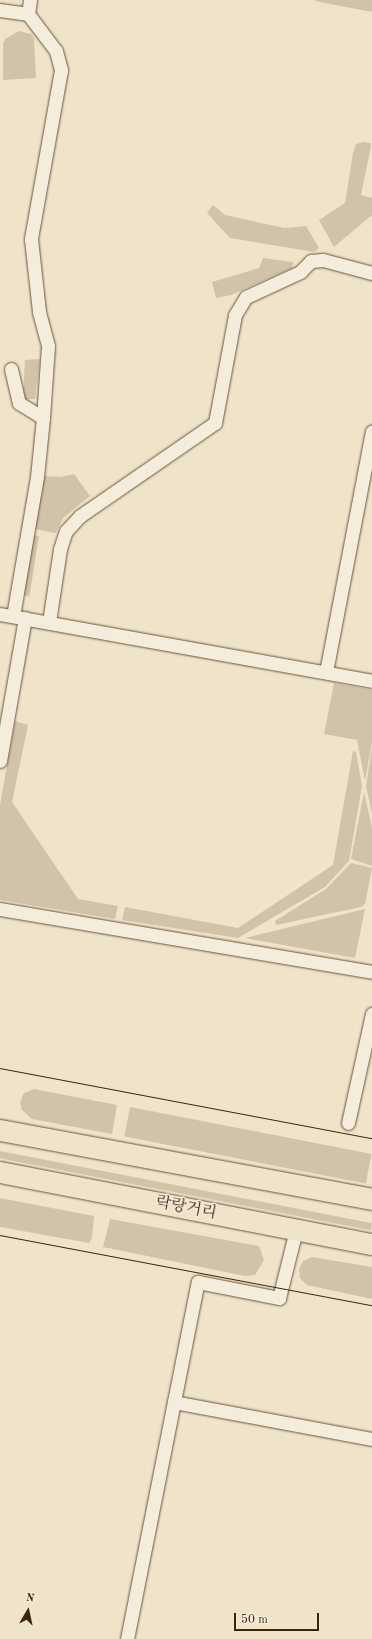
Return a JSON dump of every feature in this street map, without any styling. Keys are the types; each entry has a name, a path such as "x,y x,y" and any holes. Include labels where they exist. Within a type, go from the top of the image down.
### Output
{"main road":[{"path":"0,1130 372,1199"},
{"name":"락랑거리","path":"0,1172 372,1244"}],"street":[{"path":"28,14 30,0"},
{"path":"0,10 28,14 56,51 60,70 31,239 39,312 48,346 37,477 13,616 0,761"},
{"path":"49,622 60,549 66,531 80,516 215,423 235,315 246,296 300,272 311,260 323,260 372,273"},
{"path":"11,369 18,403 43,418"},
{"path":"326,672 366,491 372,431"},
{"path":"13,616 372,681"},
{"path":"0,909 372,972"},
{"path":"348,1123 372,1014"},
{"path":"127,1639 198,1282 279,1298 296,1230"},
{"path":"174,1402 372,1439"}],"shaded area":[{"path":"314,0 372,0 372,12 320,2"},
{"path":"19,31 31,34 34,38 36,78 3,80 3,44 5,39"},
{"path":"363,142 370,143 371,146 361,195 372,198 372,215 334,247 319,220 345,203 353,153 356,144"},
{"path":"213,205 225,215 284,228 306,226 319,248 314,252 230,238 207,213"},
{"path":"263,258 293,262 292,268 231,295 216,298 212,282 259,268"},
{"path":"40,359 35,399 25,399 23,396 25,360"},
{"path":"74,474 90,496 63,518 56,533 34,529 43,476 61,477"},
{"path":"33,535 39,536 29,596 23,595"},
{"path":"334,683 372,690 372,742 365,781 357,740 324,734"},
{"path":"15,721 28,725 12,802 78,899 118,906 115,919 0,900 0,805"},
{"path":"372,748 372,814 366,786"},
{"path":"353,751 356,752 362,786 349,861 325,887 238,938 122,920 125,907 238,928 333,865"},
{"path":"364,792 372,827 372,866 351,859"},
{"path":"351,863 372,868 365,904 361,907 276,925 275,921 326,889"},
{"path":"365,909 355,958 245,938"},
{"path":"34,1089 117,1105 112,1134 32,1119 22,1110 20,1103 24,1093"},
{"path":"130,1107 371,1154 366,1183 124,1136"},
{"path":"0,1151 372,1223 371,1230 0,1158"},
{"path":"0,1198 94,1216 92,1238 89,1243 0,1227"},
{"path":"110,1219 259,1246 264,1260 255,1275 245,1276 103,1247"},
{"path":"312,1257 372,1267 372,1299 307,1285 300,1278 299,1269 303,1261"}],"tram line":[{"path":"0,1068 372,1138"},
{"path":"0,1235 372,1305"}]}
